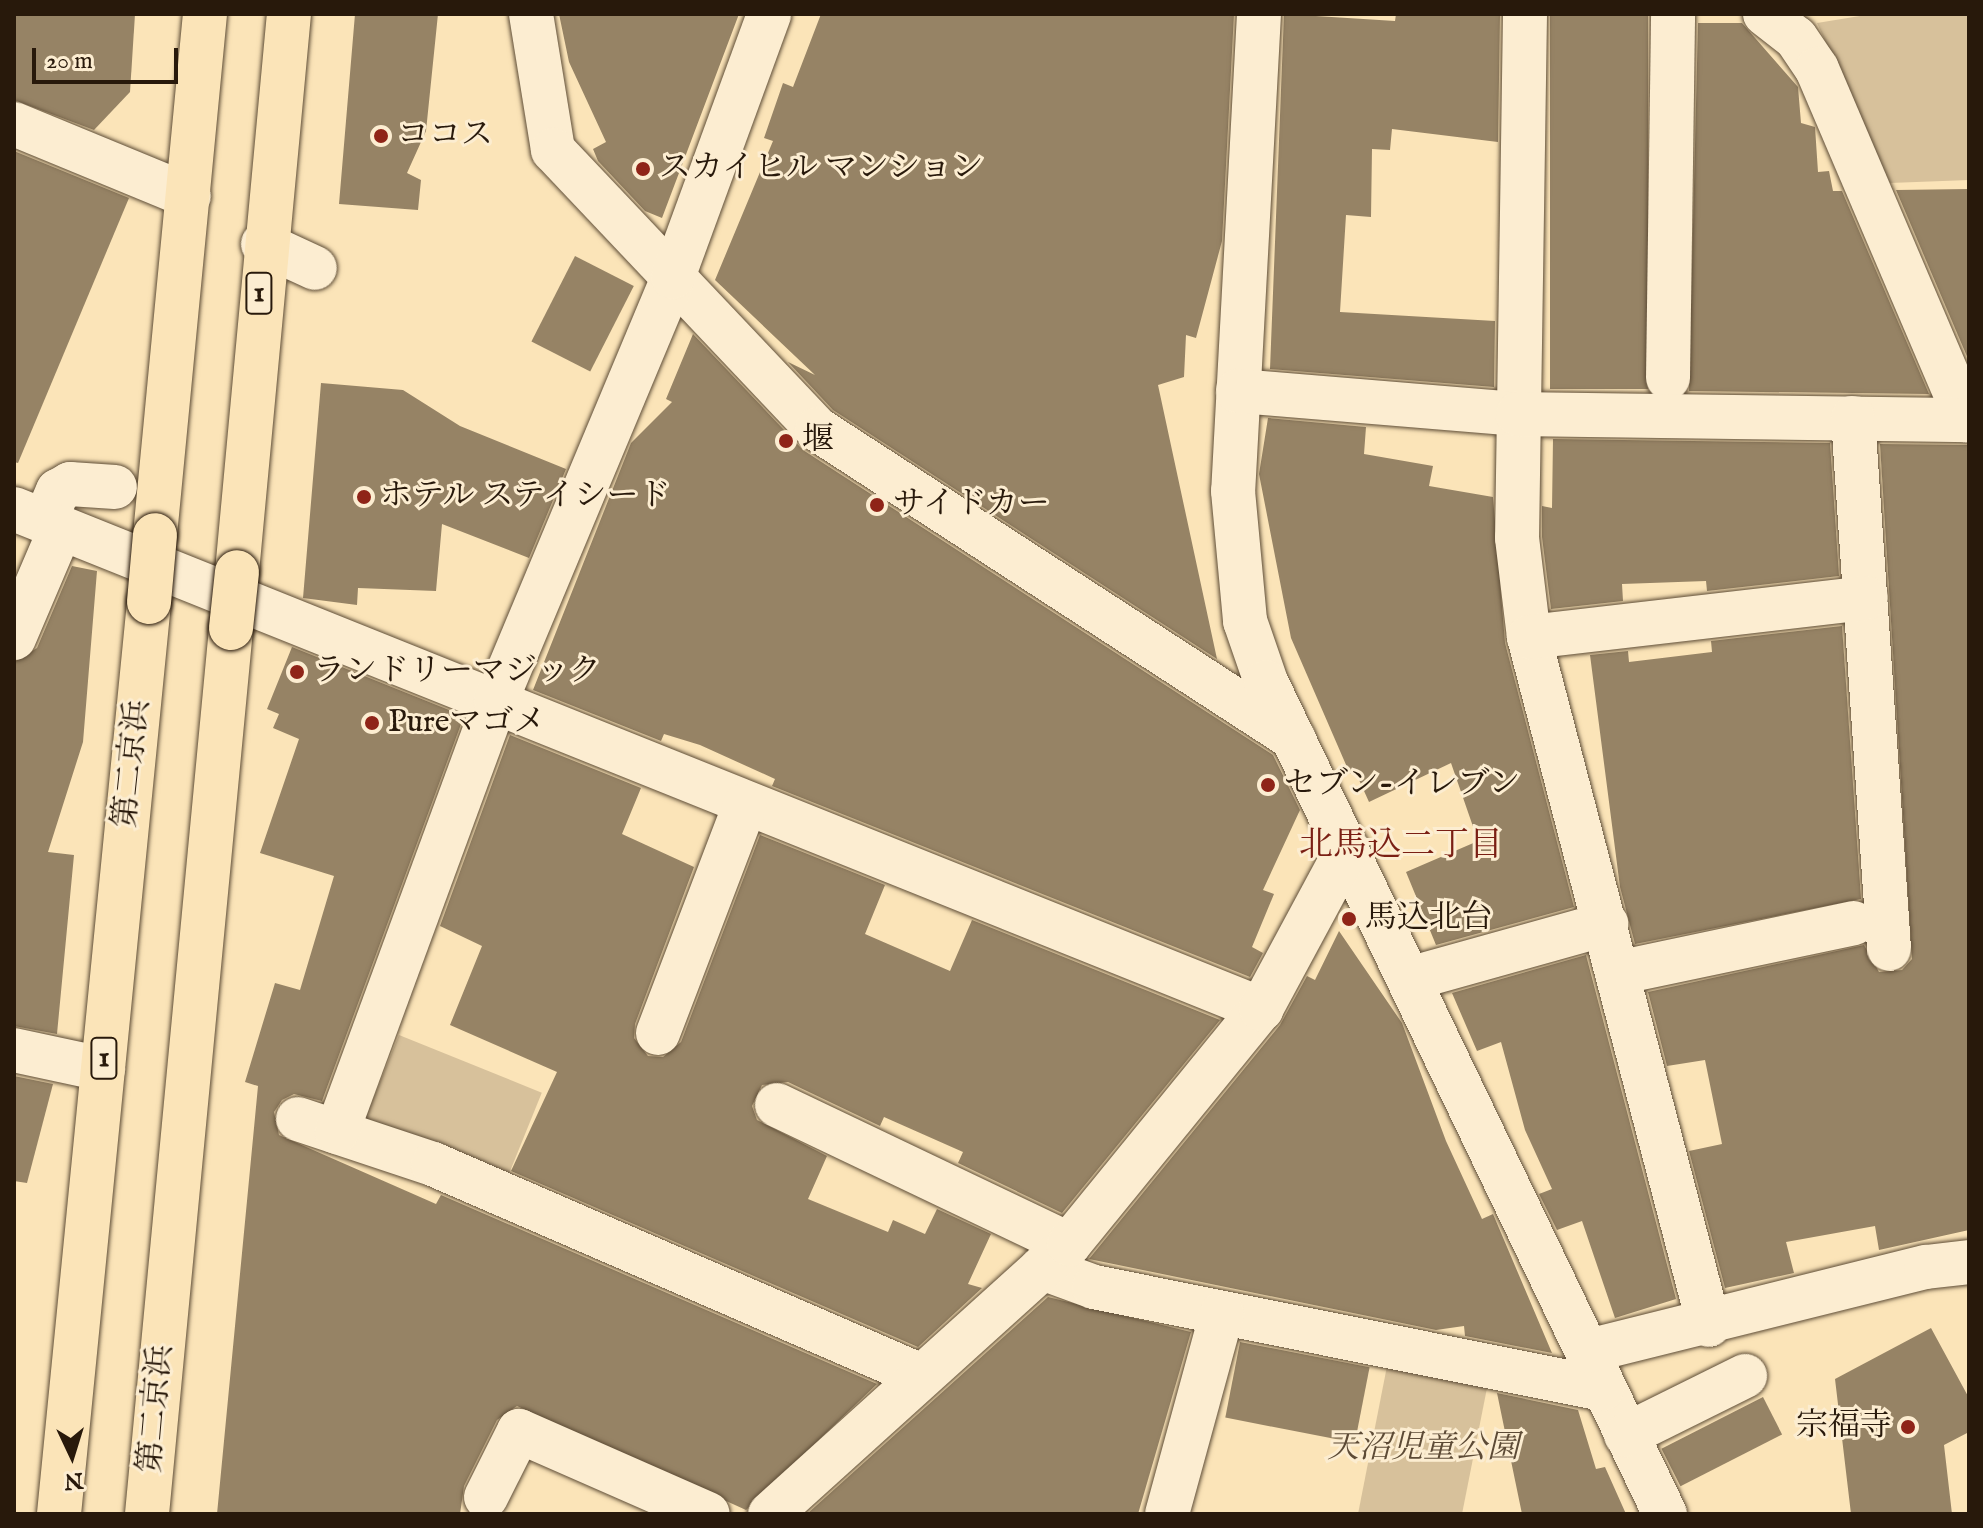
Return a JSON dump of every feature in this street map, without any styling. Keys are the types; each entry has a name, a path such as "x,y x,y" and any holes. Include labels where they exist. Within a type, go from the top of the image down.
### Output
{"highway":[{"name":"第二京浜","path":"59,1514 205,14"},
{"name":"第二京浜","path":"147,1514 237,572 263,244 289,14"}],"street":[{"path":"531,14 553,150 817,429 1293,738"},
{"path":"769,14 673,277 318,1125 447,1170 917,1374"},
{"path":"1259,14 1238,391 1238,590 1254,652 1665,1514"},
{"path":"1525,14 1517,538 1529,637 1709,1325"},
{"path":"1668,378 1673,14"},
{"path":"1238,391 1518,414 1968,420 1817,69 1796,38 1765,14"},
{"path":"14,124 189,196"},
{"path":"263,244 315,268"},
{"path":"1853,418 1889,949"},
{"path":"14,638 40,519 58,491 70,484 115,487"},
{"path":"40,519 496,701 745,805 1261,1009"},
{"path":"1529,637 1866,598"},
{"path":"658,1033 745,805"},
{"path":"770,1514 917,1374 1055,1256 1261,1009 1347,849"},
{"path":"1617,973 1854,923"},
{"path":"1409,979 1606,924"},
{"path":"14,1050 103,1069"},
{"path":"777,1105 1055,1256 1222,1313 1595,1370 1709,1325 1926,1267 1969,1262"},
{"path":"1167,1514 1222,1313"},
{"path":"1626,1435 1745,1376"},
{"path":"486,1497 519,1431 708,1514"}],"green space":[{"path":"1872,14 1969,14 1969,180 1890,183 1817,23"},
{"path":"399,1035 542,1093 506,1181 363,1123"},
{"name":"天沼児童公園","path":"1388,1361 1488,1383 1462,1514 1358,1514"}],"building":[{"path":"14,14 135,14 130,92 94,130 14,100"},
{"path":"355,14 438,14 426,131 407,173 421,180 418,210 339,204"},
{"path":"559,14 739,14 662,218 645,211 598,161 593,149 606,142 569,62"},
{"path":"821,14 1234,14 1222,241 1196,338 1186,335 1184,377 1158,385 1217,659 833,410 788,362 815,375 715,280 773,141 764,138 783,83 793,87"},
{"path":"1284,14 1395,21 1396,14 1500,14 1498,142 1392,129 1390,150 1372,149 1371,217 1346,215 1340,312 1495,321 1494,387 1270,369"},
{"path":"1550,14 1648,14 1648,389 1550,389"},
{"path":"1698,23 1742,23 1798,87 1801,123 1815,127 1818,172 1829,171 1833,191 1842,191 1929,394 1689,391"},
{"path":"14,151 129,198 18,463 14,462"},
{"path":"1969,189 1969,361 1896,190"},
{"path":"575,256 634,286 590,371 531,342"},
{"path":"693,334 803,450 1273,755 1300,810 1263,890 1274,894 1252,947 1263,953 1250,977 772,786 775,779 700,745 664,734 661,741 533,690 631,443 672,402 666,399"},
{"path":"321,383 403,390 460,426 566,469 529,558 442,524 436,591 358,588 357,605 303,598"},
{"path":"1268,418 1366,427 1364,454 1433,466 1429,486 1493,497 1505,643 1574,907 1436,945 1406,872 1478,841 1451,763 1369,802 1355,771 1350,774 1291,638 1259,474"},
{"path":"1553,439 1830,443 1839,576 1707,591 1706,581 1622,584 1623,601 1551,609 1542,537 1542,506 1552,508"},
{"path":"1880,444 1969,445 1969,1230 1879,1250 1875,1226 1786,1242 1794,1273 1725,1288 1689,1151 1722,1144 1705,1060 1667,1066 1648,992 1864,945 1879,972 1902,970 1912,959"},
{"path":"72,566 97,571 83,742 48,852 74,855 57,1034 14,1026 14,662 37,648"},
{"path":"1842,626 1861,899 1635,944 1620,887 1590,655 1628,651 1629,662 1712,652 1711,641"},
{"path":"292,647 464,716 322,1101 294,1094 282,1100 274,1112 279,1135 436,1204 441,1195 877,1384 746,1510 517,1406 497,1420 464,1486 460,1514 217,1514 258,1086 245,1082 275,983 300,990 334,876 260,853 299,739 273,728 279,714 267,709"},
{"path":"510,735 641,788 622,834 694,867 635,1024 634,1038 648,1056 663,1057 681,1042 760,835 885,885 865,934 950,971 972,920 1220,1020 1062,1213 958,1163 963,1152 884,1117 880,1126 788,1082 762,1085 752,1106 757,1120 827,1156 808,1199 888,1232 893,1220 925,1234 937,1209 991,1234 968,1284 982,1288 918,1347 511,1171 557,1072 450,1025 482,946 440,926"},
{"path":"1339,931 1402,1023 1446,1141 1482,1219 1493,1214 1552,1353 1465,1336 1464,1326 1436,1330 1089,1259 1280,1025 1307,976 1315,980"},
{"path":"1586,955 1676,1299 1615,1318 1582,1221 1557,1230 1539,1194 1552,1189 1525,1130 1501,1042 1477,1051 1452,993"},
{"path":"14,1076 53,1084 27,1183 14,1181"},
{"path":"1048,1297 1191,1332 1138,1514 807,1514"},
{"path":"1931,1328 1969,1398 1969,1432 1944,1445 1952,1514 1851,1514 1835,1379"},
{"path":"1240,1342 1370,1367 1355,1443 1225,1418"},
{"path":"1497,1393 1578,1410 1596,1469 1605,1467 1626,1514 1522,1514"},
{"path":"1763,1397 1782,1434 1680,1486 1661,1449"}],"place":[{"name":"ココス","path":"381,136"},
{"name":"スカイヒル マンション","path":"643,169"},
{"name":"堰","path":"786,441"},
{"name":"ホテル ステイシード","path":"364,497"},
{"name":"サイドカー","path":"877,505"},
{"name":"ランドリーマジック","path":"297,672"},
{"name":"Pureマゴメ","path":"372,723"},
{"name":"セブン-イレブン","path":"1268,785"},
{"name":"馬込北台","path":"1349,919"},
{"name":"宗福寺","path":"1908,1427"}],"district":[{"name":"北馬込二丁目","path":"1401,846"}]}
